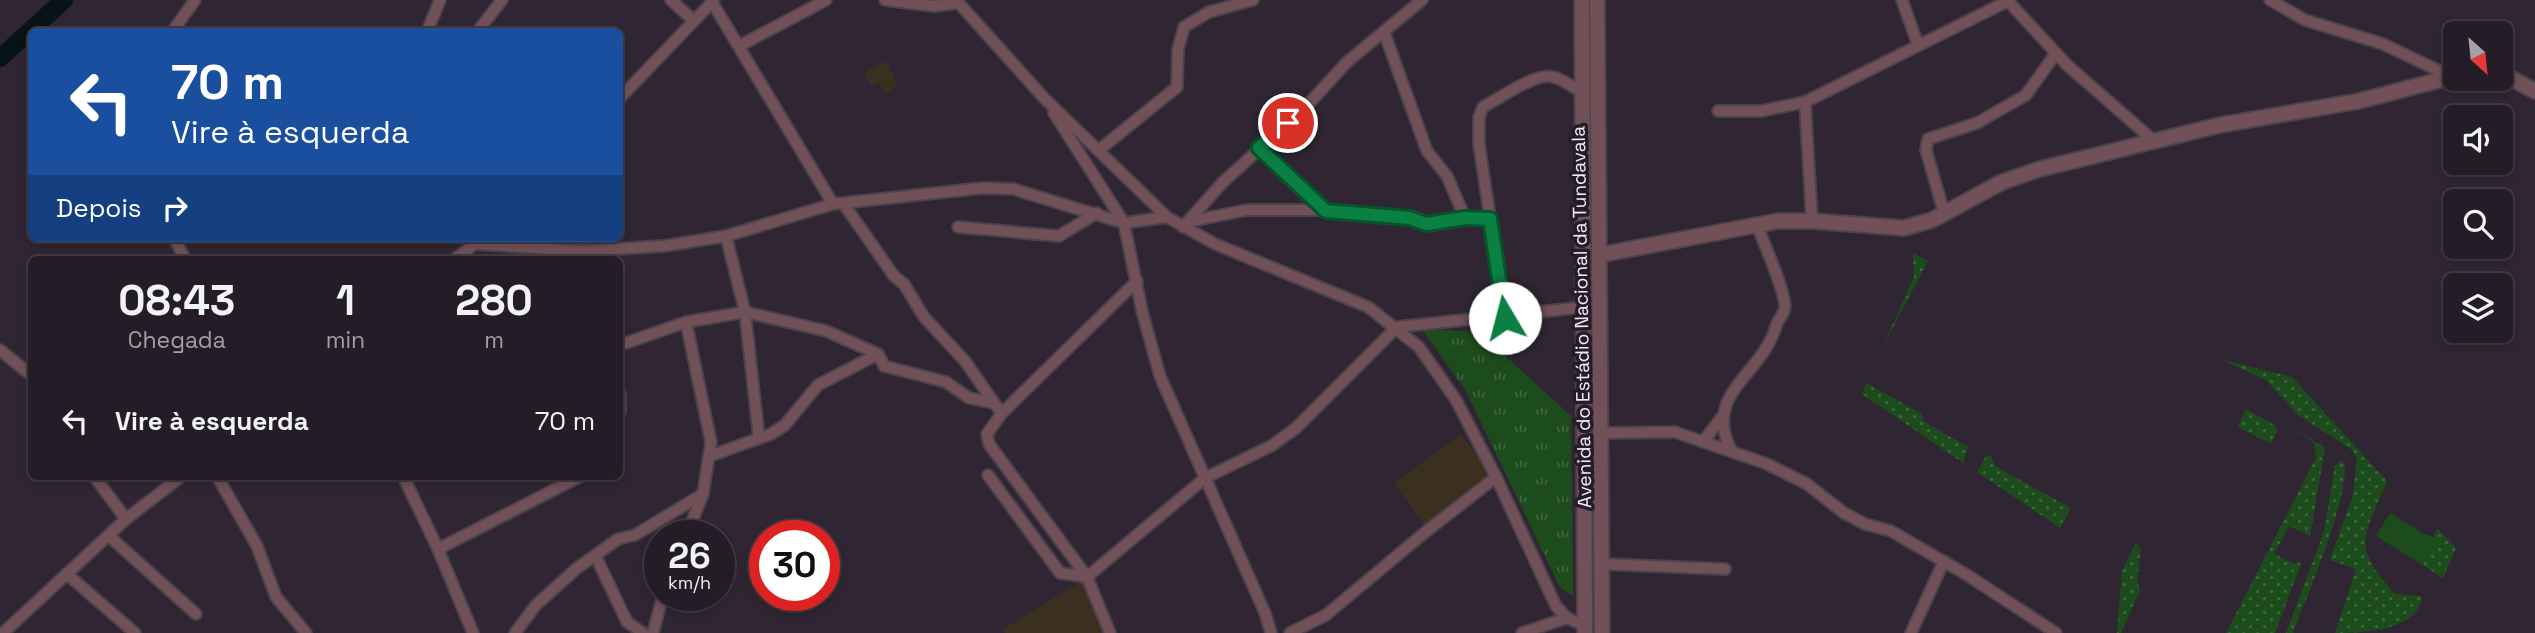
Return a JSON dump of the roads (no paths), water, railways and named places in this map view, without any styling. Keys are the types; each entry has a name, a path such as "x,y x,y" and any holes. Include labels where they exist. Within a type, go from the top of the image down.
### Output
{"street":[{"path":"175,28 195,0"},
{"path":"429,28 440,0"},
{"path":"480,28 502,0"},
{"path":"671,0 693,20"},
{"path":"739,46 826,0"},
{"path":"886,0 934,6 957,1 1044,98 1167,217 1214,244 1368,307 1397,327 1419,347 1440,374 1496,477 1556,606 1567,618 1585,629"},
{"path":"1099,150 1177,87 1178,49 1184,27 1209,12 1253,0"},
{"path":"1185,225 1259,148 1303,110 1347,62 1422,0"},
{"name":"Avenida do Estádio Nacional da Tundavala","path":"1582,0 1585,629"},
{"name":"Avenida do Estádio Nacional da Tundavala","path":"1597,0 1603,433 1602,633"},
{"path":"1902,0 1918,45"},
{"path":"2270,0 2305,20 2383,44 2443,71"},
{"path":"623,96 713,1 838,203 894,276 904,284 923,317 965,361 1002,413"},
{"path":"1718,111 1761,111 1805,102 1992,4 2009,1 2056,53 2154,141"},
{"path":"1384,32 1427,151 1447,176 1465,218"},
{"path":"1944,212 1926,150 1928,139 1977,123 2026,95 2056,53"},
{"path":"1505,318 1479,144 1479,117 1483,107 1509,94 1528,80 1545,76 1555,77 1583,93"},
{"path":"1599,255 1757,225 1812,221 1904,228 1944,212 2002,183 2040,169 2220,125 2360,101 2443,79"},
{"path":"2513,79 2535,91"},
{"path":"1044,98 1124,223 1160,376 1265,613 1271,633"},
{"path":"1805,102 1812,221"},
{"path":"1259,148 1326,211"},
{"path":"486,242 583,255 726,236 838,203 983,188 1013,189 1124,223 1167,217"},
{"path":"1185,225 1246,210 1326,211 1410,218 1426,224 1465,218 1490,219"},
{"path":"958,227 1059,236 1097,213"},
{"path":"1703,442 1721,418 1725,403 1773,340 1785,307 1757,225"},
{"path":"726,236 745,312 759,438"},
{"path":"458,256 478,242"},
{"path":"1111,633 1087,578 987,439 987,434 1002,413 1137,281"},
{"path":"1087,578 1205,478 1271,446 1296,428 1397,327 1505,318 1585,307"},
{"path":"623,344 686,322 745,312 826,331 878,354 884,366 946,382 970,398 993,403"},
{"path":"686,322 711,442 703,494 692,520"},
{"path":"0,350 28,373"},
{"path":"710,456 785,425 818,385 878,354"},
{"path":"1721,418 1724,437 1731,452"},
{"path":"1603,433 1661,431 1767,464 1807,484 1844,513 1865,524 1891,531 2056,633"},
{"path":"989,475 1059,573 1087,578"},
{"path":"1290,633 1326,615 1496,477"},
{"path":"97,480 126,519"},
{"path":"3,633 126,519 177,480"},
{"path":"219,480 257,546 276,597 306,633"},
{"path":"405,480 438,549 473,633"},
{"path":"438,549 574,480"},
{"path":"515,633 536,605 576,569 596,557 618,538 635,535 703,494"},
{"path":"109,536 196,614"},
{"path":"596,557 627,622 643,633"},
{"path":"1911,633 1944,562"},
{"path":"1602,564 1725,569"},
{"path":"68,575 135,633"},
{"path":"653,633 659,611"},
{"path":"1522,633 1567,618"}],"waterway":[{"path":"33,28 64,0"},
{"path":"0,58 28,33"}]}
